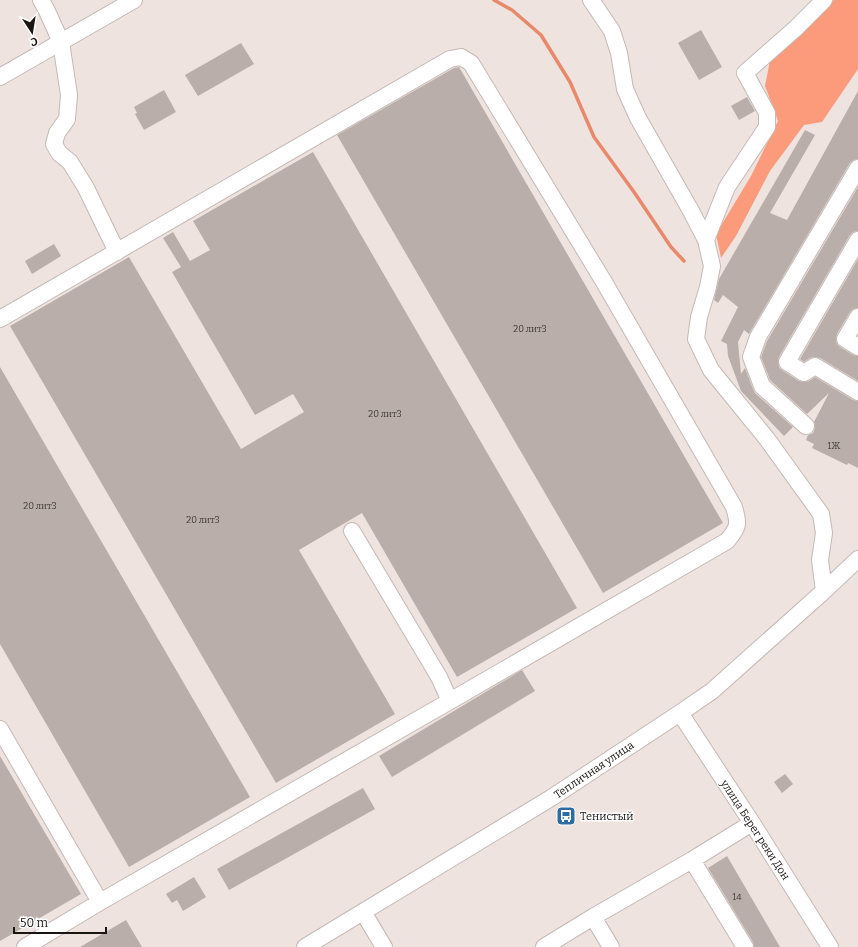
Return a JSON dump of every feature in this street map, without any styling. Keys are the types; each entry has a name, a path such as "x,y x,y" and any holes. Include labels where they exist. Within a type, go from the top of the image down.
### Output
{"street":[{"path":"41,0 61,42 69,95 67,119 57,133 54,144 59,153 70,162 86,188 117,252"},
{"path":"0,77 134,0"},
{"path":"591,0 612,31 619,53 625,89 638,118 706,240 712,266 699,317 696,340 711,370 767,439 821,514 824,533 820,560 824,590"},
{"path":"706,240 727,187 767,126 767,113 745,73 796,28 824,0"},
{"path":"0,319 450,59 461,57 471,63 608,289 734,507 738,521 735,532 727,540 450,702 100,902 25,947"},
{"path":"806,426 762,386 751,357 758,337 858,168"},
{"path":"858,240 788,362 804,372 815,366 858,392"},
{"path":"858,317 845,339 858,347"},
{"path":"352,531 439,678 450,702"},
{"name":"Тепличная улица","path":"305,947 551,798 712,691 858,559"},
{"name":"улица Берег реки Дон","path":"680,713 752,823 830,947"},
{"path":"0,729 100,902"},
{"path":"544,947 752,823"},
{"path":"692,860 745,947"},
{"path":"363,912 384,947"},
{"path":"593,917 611,947"}],"shaded area":[{"path":"834,0 858,0 858,69 822,122 804,125 770,171 736,236 721,258 716,234 751,176 778,121 765,86 771,55"}],"building":[{"path":"701,30 722,67 699,80 678,43"},
{"path":"241,43 254,64 198,96 185,75"},
{"path":"459,67 723,523 603,593 337,135 454,68"},
{"path":"164,90 176,112 144,130 135,114 137,113 134,107"},
{"path":"858,91 858,159 850,163 749,334 744,330 738,342 741,374 745,368 755,393 793,427 784,436 741,391 728,356 727,344 721,341 738,307 723,295 718,303 714,300 719,279 805,130 815,135 770,213 787,220"},
{"path":"747,97 755,111 739,120 731,106"},
{"path":"313,152 577,608 457,677 362,513 299,550 395,714 276,783 10,326 129,257 241,449 304,412 293,394 255,415 172,272 181,267 163,238 173,232 190,261 210,250 193,221"},
{"path":"858,187 858,231 853,232 850,235 779,357 778,362 779,367 782,370 799,381 809,381 815,377 853,400 858,401 858,468 848,463 847,465 812,448 814,444 806,440 808,435 813,433 815,428 814,422 829,393 807,414 770,380 761,357 767,341"},
{"path":"54,244 61,256 32,274 25,261"},
{"path":"858,259 858,308 853,309 850,312 837,334 836,339 837,344 840,347 853,355 858,356 858,381 820,358 810,358 804,362 800,359"},
{"path":"0,367 250,797 129,867 0,644"},
{"path":"522,670 535,691 392,777 379,756"},
{"path":"0,756 81,894 0,941"},
{"path":"785,774 793,784 782,793 774,782"},
{"path":"363,788 375,809 229,890 217,869"},
{"path":"727,856 780,947 754,947 753,942 708,868"},
{"path":"194,877 206,897 183,911 177,900 172,903 166,894"},
{"path":"126,920 142,947 80,947"}],"waterway":[{"path":"494,0 512,10 541,35 570,82 594,137 634,192 671,247 684,261"}],"place":[{"name":"Тенистый","path":"566,816"}]}
